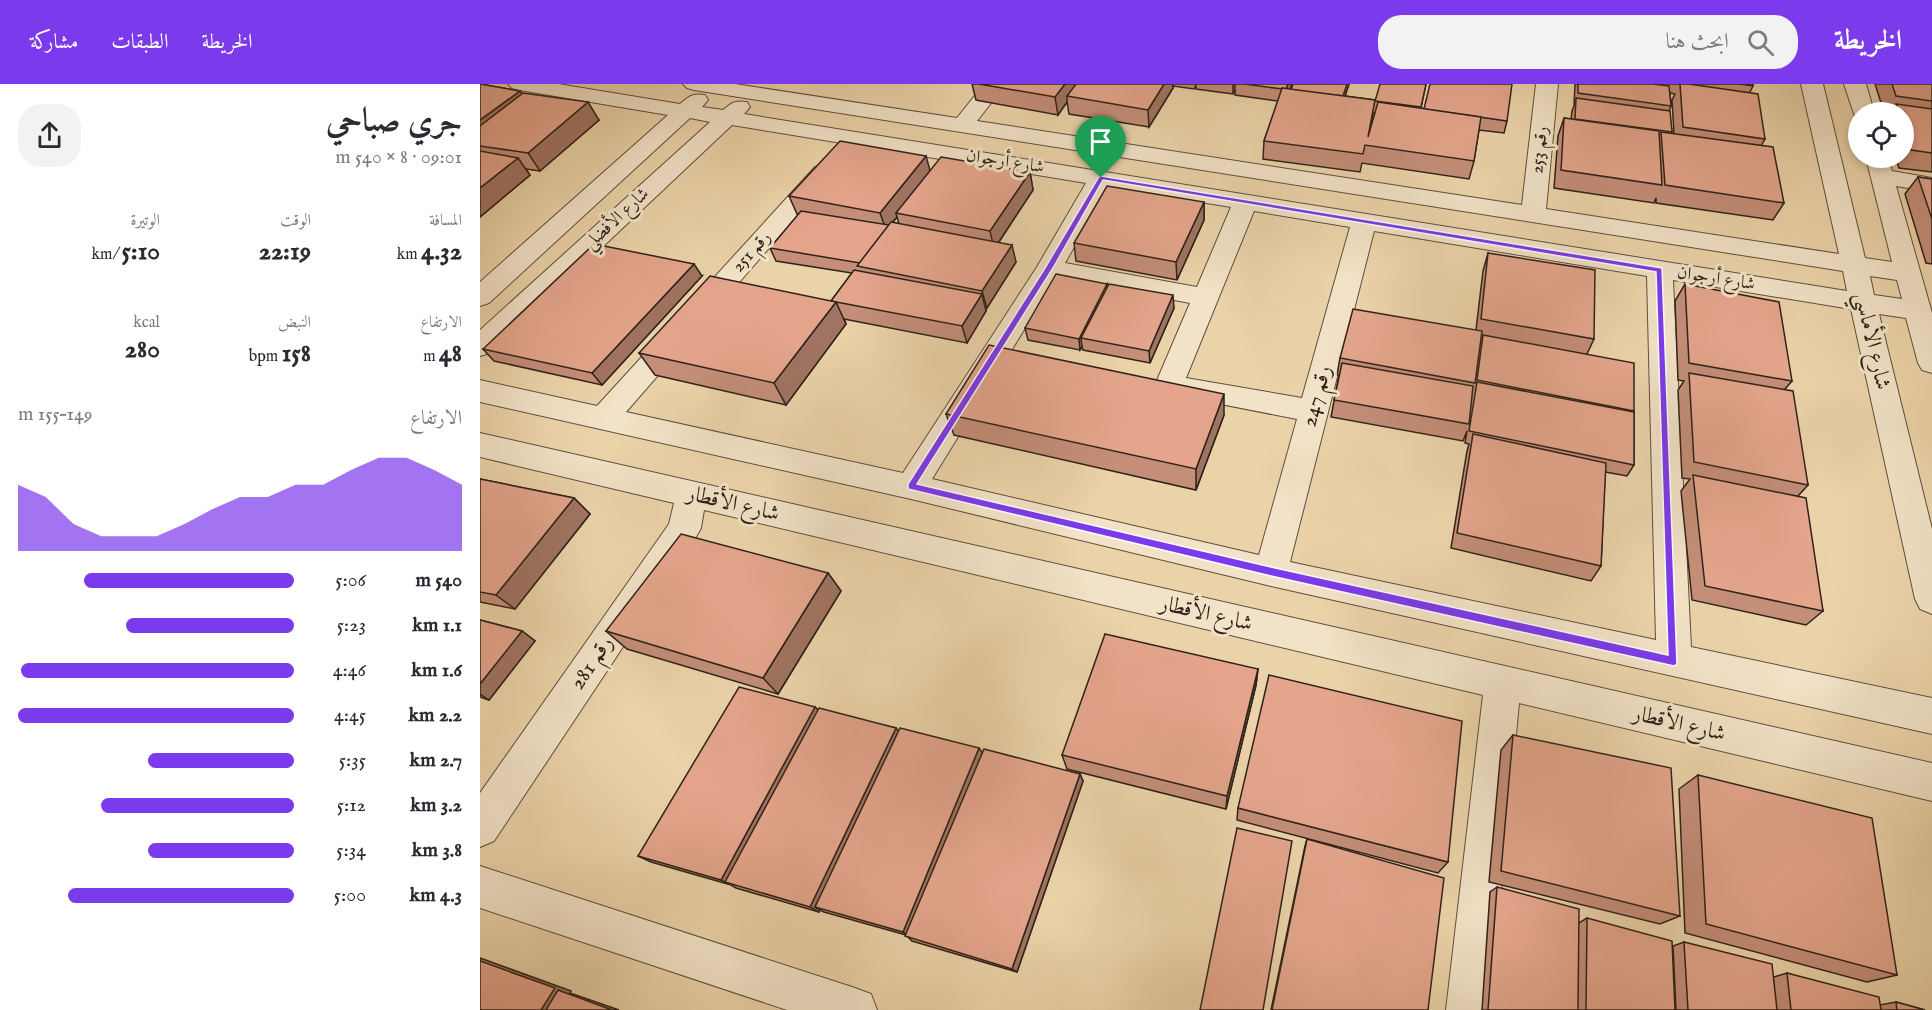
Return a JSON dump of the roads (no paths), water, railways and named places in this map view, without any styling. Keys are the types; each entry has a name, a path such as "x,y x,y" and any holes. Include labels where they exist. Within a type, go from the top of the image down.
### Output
{"street":[{"name":"شارع أرجوان","path":"519,84 1246,200 1918,311"},
{"path":"962,126 995,84"},
{"name":"رقم 253","path":"1533,216 1546,84"},
{"name":"شارع الأماسي","path":"1812,84 1932,599"},
{"path":"1855,84 1860,102"},
{"name":"شارع أرجوان","path":"703,85 1907,273"},
{"name":"شارع الأفضلي","path":"480,297 685,111 703,85"},
{"name":"شارع الأفضلي","path":"480,346 753,93"},
{"name":"رقم 251","path":"603,419 854,138"},
{"path":"1880,168 1932,363"},
{"path":"1883,168 1932,185"},
{"path":"911,487 1004,357 1049,268 1101,178"},
{"path":"1246,200 1206,297 1158,383 1313,411"},
{"name":"رقم 247","path":"1271,572 1365,220"},
{"path":"1825,262 1831,297"},
{"path":"1049,268 1206,297"},
{"path":"1660,270 1674,661"},
{"path":"480,391 911,487 1271,572 1932,716"},
{"name":"شارع الأقطار","path":"480,445 1932,782"},
{"name":"رقم 281","path":"480,827 685,528 691,494"},
{"path":"1468,1010 1503,683"},
{"path":"480,887 855,1010"}]}
